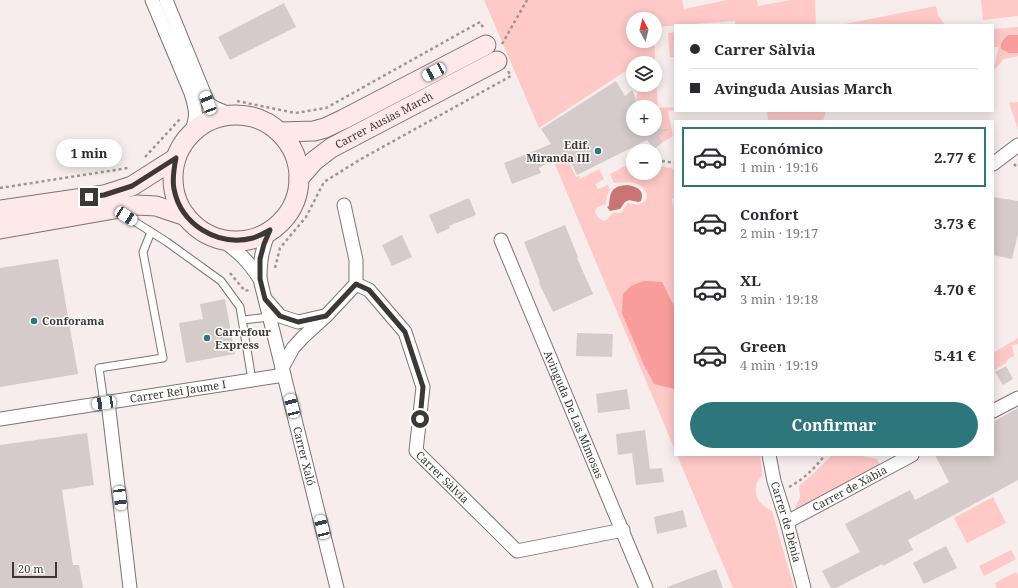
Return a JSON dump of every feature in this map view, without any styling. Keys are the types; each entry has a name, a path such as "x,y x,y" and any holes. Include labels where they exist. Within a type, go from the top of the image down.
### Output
{"main road":[{"name":"Carrer Ausias March","path":"280,132 314,131 325,128 496,51"},
{"name":"Carrer Ausias March","path":"299,178 314,161 331,148 496,51"},
{"path":"233,108 245,115 269,124 280,132 294,153 298,165 299,178 297,193 291,208 282,220 270,230 254,238 237,240 220,238 201,230 186,216 178,203 174,189 173,173 176,158 182,146 191,134 202,125 233,108"},
{"path":"0,210 104,195 132,186 176,158"},
{"path":"0,229 137,205 156,206 186,216"}],"street":[{"path":"152,0 191,93 196,116 191,134"},
{"path":"166,0 208,103 215,108 233,108"},
{"path":"994,163 1018,145"},
{"path":"283,372 293,348 302,337 326,316 356,284 356,260 344,205"},
{"name":"Carrer Xaló","path":"270,230 260,259 260,279 337,588"},
{"name":"Carrer Xaló","path":"220,238 250,263 260,279"},
{"name":"Avinguda De Las Mimosas","path":"502,240 646,588"},
{"name":"Carrer Sàlvia","path":"356,284 369,290 405,332 423,387 416,451 517,551 623,530"},
{"path":"265,299 280,316 298,322 326,316"},
{"name":"Carrer Rei Jaume I","path":"0,419 252,380 283,372"},
{"path":"994,410 1018,398"},
{"path":"106,403 130,588"},
{"name":"Carrer de Dénia","path":"769,456 770,466 787,522 804,588"},
{"name":"Carrer de Xàbia","path":"787,522 910,456"}],"lane":[{"path":"115,209 151,232 221,281 240,307 252,380"},
{"path":"106,403 99,368 163,358 143,252 151,232"},
{"path":"243,320 269,317"}],"path":[{"path":"496,51 528,0"},
{"path":"233,108 295,113 326,108 480,22 511,76 361,159 324,182 306,217 280,248 275,270"},
{"path":"141,161 179,120 195,108"},
{"path":"662,161 674,163"},
{"path":"0,188 128,168"},
{"path":"777,492 798,482 825,456"}],"shaded area":[{"path":"484,0 682,0 684,9 727,0 757,0 758,6 791,0 815,0 816,24 735,24 735,21 674,24 674,26 662,26 662,12 626,12 626,48 654,48 655,56 626,56 626,71 539,128"},
{"path":"981,0 1018,0 1018,16 983,20"},
{"path":"936,6 938,15 944,24 845,24"},
{"path":"1018,27 1018,56 1004,59 994,70 999,47 994,47 994,29"},
{"path":"674,32 674,57 670,57 668,33"},
{"path":"1008,35 1018,35 1018,53 1009,53 1001,49 1002,42"},
{"path":"638,92 657,92 658,100 637,100"},
{"path":"1018,102 1018,129 1009,103"},
{"path":"674,107 674,110 668,111 673,136 663,142 658,136 662,136 662,108"},
{"path":"767,112 826,112 823,120 768,120"},
{"path":"566,156 576,177 579,176 580,179 599,169 604,179 595,184 598,189 608,185 610,189 606,204 597,208 595,212 599,218 604,221 608,219 612,213 621,213 629,203 641,204 645,202 647,194 642,187 637,184 626,182 614,183 610,174 626,166 626,180 662,180 662,166 674,169 674,198 672,199 674,211 674,448 554,162"},
{"path":"628,185 637,188 641,192 641,201 638,202 629,200 625,202 620,209 610,211 607,207 609,206 611,193 613,190 618,187"},
{"path":"644,281 662,282 674,306 674,389 654,384 643,363 622,313 623,294 631,286"},
{"path":"1018,338 1018,344 1012,345 1014,356 994,370 994,352"},
{"path":"677,456 760,456 762,476 757,482 756,488 758,500 772,511 794,588 733,588"},
{"path":"831,456 862,456 877,459 880,465 797,510 795,507 800,498 799,486"},
{"path":"993,497 1006,523 967,543 954,518"},
{"path":"1011,550 1016,559 984,576 979,566"},
{"path":"1016,572 1018,575 1018,588 997,588 995,583"}],"building":[{"path":"284,3 296,27 230,60 218,37"},
{"path":"616,81 625,96 630,92 633,92 636,100 626,100 626,136 659,136 663,142 660,144 650,144 647,140 639,144 626,144 626,150 577,175 566,152 539,168 541,173 512,184 504,163 551,144 541,129"},
{"path":"662,129 669,129 662,133"},
{"path":"994,197 1018,201 1018,234 1012,259 994,255"},
{"path":"469,198 476,215 449,226 450,228 437,234 429,215"},
{"path":"565,225 578,257 577,258 593,294 553,312 539,283 540,282 524,242"},
{"path":"402,235 412,257 392,266 382,245"},
{"name":"Conforama","path":"58,259 78,374 0,387 0,268"},
{"name":"Carrefour Express","path":"225,299 235,354 186,363 179,323 203,319 200,304"},
{"path":"577,333 613,334 612,357 576,356"},
{"path":"1006,366 1013,379 1003,385 995,372"},
{"path":"627,389 630,409 598,413 596,394"},
{"path":"1018,408 1018,480 908,540 913,550 836,588 831,588 822,571 860,552 845,524 910,490 915,500 949,482 936,456 994,456 994,421"},
{"path":"645,430 650,469 662,468 664,482 636,485 632,453 618,455 616,434"},
{"path":"87,433 94,485 62,490 73,565 79,565 83,588 0,588 0,445"},
{"path":"683,510 687,527 657,534 654,517"},
{"path":"946,546 957,568 924,584 913,563"},
{"path":"716,569 723,588 667,588 667,587"}],"place":[{"name":"Edif. Miranda III","path":"598,151"},
{"name":"Conforama","path":"34,321"},
{"name":"Carrefour Express","path":"207,338"}],"route":[{"path":"89,197 104,195 132,186 176,158 173,173 174,189 178,203 186,216 196,226 207,233 220,238 237,240 254,238 270,230 260,259 260,279 265,299 280,316 298,322 326,316 356,284 369,290 405,332 423,387 420,419"}]}
